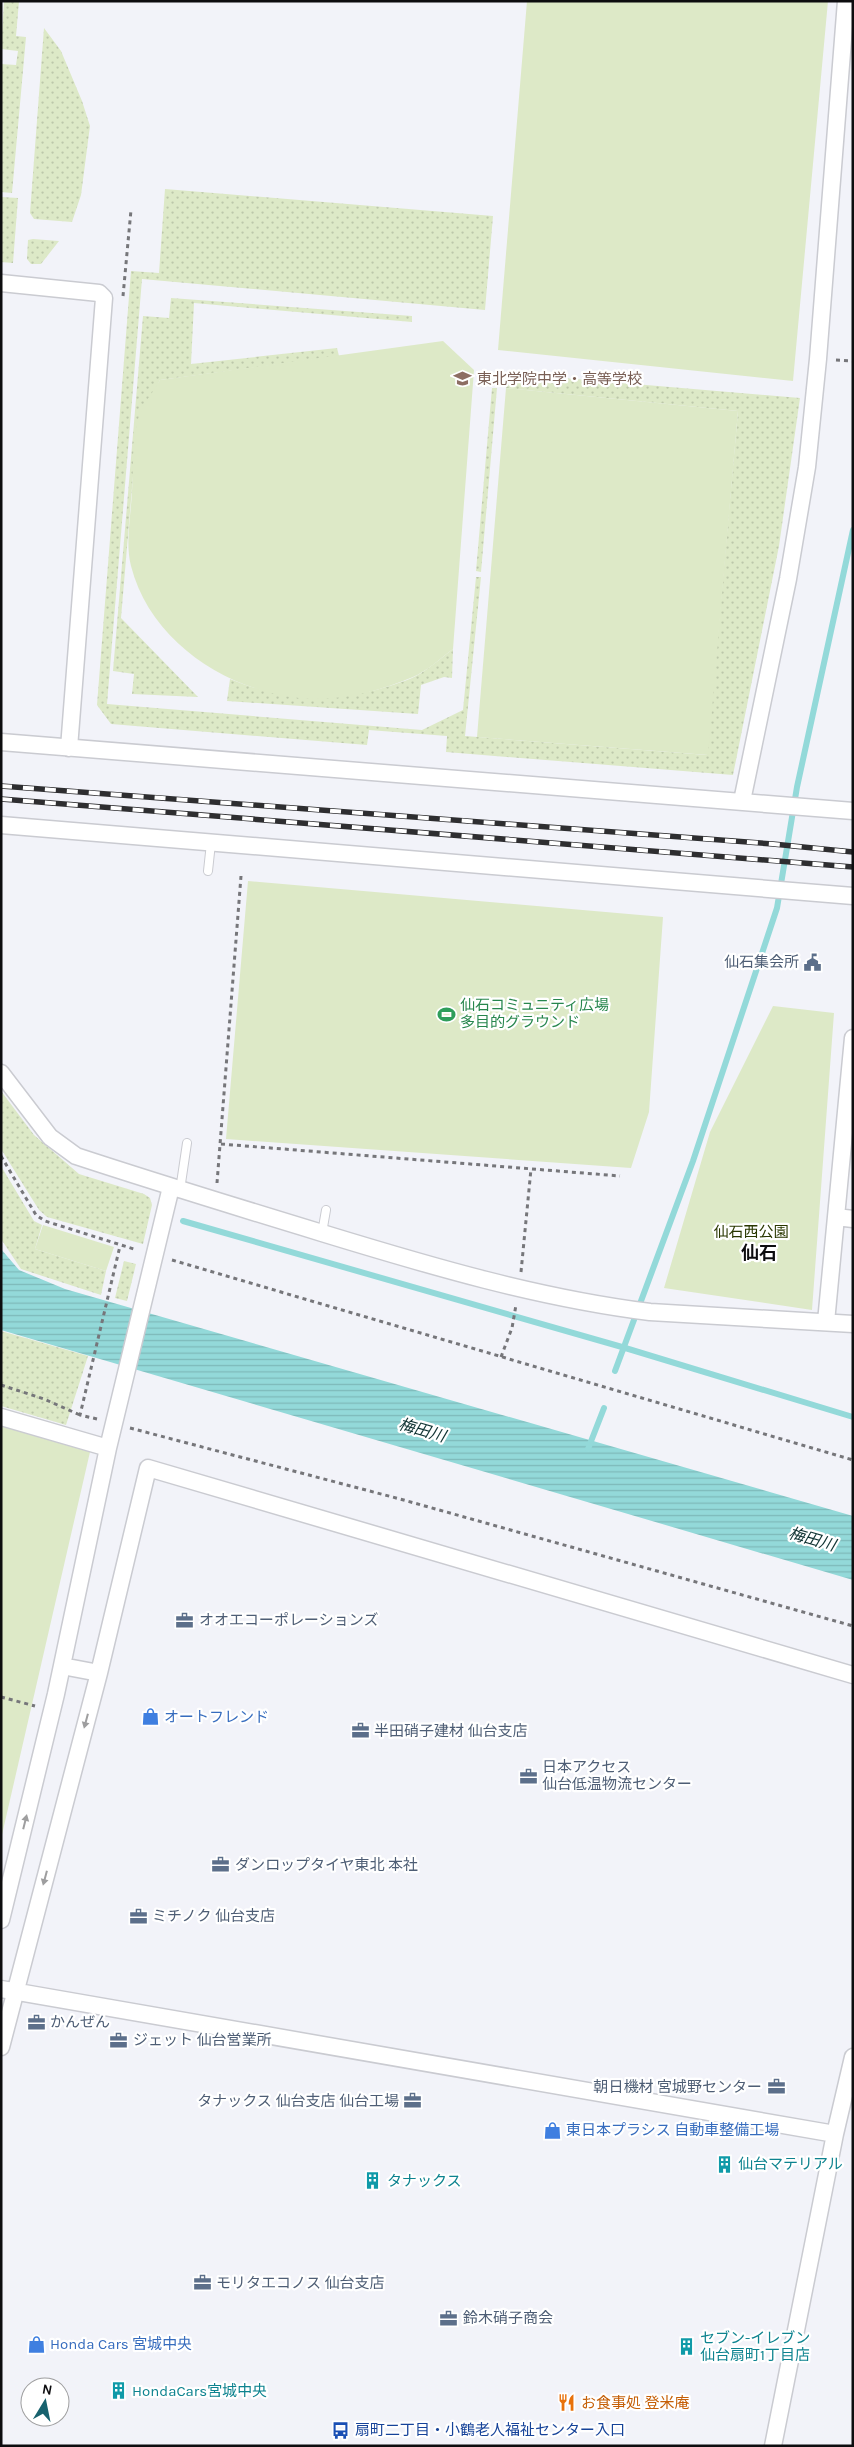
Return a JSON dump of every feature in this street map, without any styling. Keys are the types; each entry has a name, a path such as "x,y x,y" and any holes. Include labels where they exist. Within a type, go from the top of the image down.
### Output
{"street":[{"path":"742,801 788,579 807,467 818,359 846,1"},
{"path":"1,283 100,293 104,298 69,748"},
{"path":"1,742 853,811"},
{"path":"1,825 853,896"},
{"path":"826,1322 848,1113 853,1038"},
{"path":"1,1073 50,1137 76,1156 175,1189 425,1264 520,1288 650,1312 853,1324"},
{"path":"1,1920 52,1713 108,1448 153,1261 175,1189"},
{"path":"836,1217 853,1219"},
{"path":"1,1417 108,1448"},
{"path":"1,2047 8,1991 99,1673 148,1468 853,1675"},
{"path":"62,1666 99,1673"},
{"path":"8,1991 835,2134"},
{"path":"773,2446 835,2134 853,2057"}],"lane":[{"path":"208,871 211,843"},
{"path":"175,1189 187,1143"},
{"path":"322,1233 326,1210"}],"path":[{"path":"848,361 853,361"},
{"path":"215,1200 221,1144 241,876"},
{"path":"221,1144 620,1176"},
{"path":"1,1156 36,1215 45,1221 120,1246 153,1261 500,1357 853,1460"},
{"path":"500,1357 512,1328 520,1288 531,1169"},
{"path":"80,1415 120,1246"},
{"path":"1,1385 44,1399 80,1415 115,1419 853,1626"},
{"path":"1,1696 52,1713"}],"green space":[{"path":"4,1 19,1 16,36 26,37 12,193 1,192 1,64 16,65 18,51 1,49"},
{"path":"527,1 828,1 793,381 498,350"},
{"path":"44,28 61,51 82,101 90,126 81,195 72,222 34,219 30,213"},
{"path":"165,189 493,216 485,310 142,279 107,704 422,730 463,710 476,577 481,577 465,736 707,755 738,411 506,388 506,384 492,383 500,374 505,373 800,398 779,546 733,775 446,752 447,736 369,730 367,745 111,724 97,705 131,271 159,273"},
{"path":"1,197 18,198 13,263 1,262"},
{"path":"28,240 59,241 41,264 31,264 27,259"},
{"path":"171,298 412,316 412,322 194,303 191,364 337,348 339,356 160,380 137,429 121,618 198,697 132,694 134,674 113,671 143,316 169,318"},
{"path":"443,341 474,370 453,649 413,677 386,687 357,695 313,699 272,693 245,685 195,657 173,639 155,617 141,593 131,566 128,548 136,428 142,409 160,380"},
{"path":"492,388 497,388 481,572 476,571"},
{"path":"506,388 738,411 708,755 477,737"},
{"path":"453,649 452,678 444,677 421,685 418,714 227,701 230,679 266,691 302,696 339,696 376,690 416,676"},
{"name":"仙石コミュニティ広場 多目的グラウンド","path":"248,881 663,917 649,1112 631,1168 226,1139"},
{"name":"仙石西公園","path":"773,1006 834,1013 812,1310 664,1288 710,1132"},
{"path":"1,1091 34,1135 79,1174 144,1194 150,1198 152,1205 143,1244 47,1217 39,1210 1,1149"},
{"path":"1,1166 34,1221 42,1225 35,1249 106,1271 101,1295 21,1269 1,1239"},
{"path":"43,1225 114,1247 106,1271 35,1249"},
{"path":"124,1261 136,1264 127,1301 115,1298"},
{"path":"1,1331 88,1356 66,1425 1,1406"},
{"path":"1,1426 90,1452 1,1839"}],"water":[{"name":"梅田川","path":"1,1249 19,1270 65,1289 853,1516 853,1580 1,1330"}],"waterway":[{"path":"615,1371 693,1161 777,908 797,787 853,530"},
{"path":"183,1221 622,1347 853,1417"},
{"path":"588,1449 604,1408"}],"railway":[{"path":"1,786 773,844 853,852"},
{"path":"1,799 853,867"}],"place":[{"name":"東北学院中学・高等学校","path":"463,379"},
{"name":"仙石集会所","path":"813,962"},
{"name":"仙石コミュニティ広場 多目的グラウンド","path":"446,1014"},
{"name":"オオエコーポレーションズ","path":"185,1620"},
{"name":"オートフレンド","path":"150,1717"},
{"name":"半田硝子建材 仙台支店","path":"360,1731"},
{"name":"日本アクセス 仙台低温物流センター","path":"528,1776"},
{"name":"ダンロップタイヤ東北 本社","path":"221,1865"},
{"name":"ミチノク 仙台支店","path":"138,1916"},
{"name":"かんぜん","path":"36,2022"},
{"name":"ジェット 仙台営業所","path":"119,2040"},
{"name":"朝日機材 宮城野センター","path":"776,2087"},
{"name":"タナックス 仙台支店 仙台工場","path":"413,2101"},
{"name":"東日本プラシス 自動車整備工場","path":"552,2130"},
{"name":"仙台マテリアル","path":"724,2164"},
{"name":"タナックス","path":"373,2181"},
{"name":"モリタエコノス 仙台支店","path":"202,2283"},
{"name":"鈴木硝子商会","path":"449,2318"},
{"name":"Honda Cars 宮城中央","path":"36,2344"},
{"name":"セブン-イレブン 仙台扇町1丁目店","path":"686,2347"},
{"name":"HondaCars宮城中央","path":"118,2391"},
{"name":"お食事処 登米庵","path":"567,2403"},
{"name":"扇町二丁目・小鶴老人福祉センター入口","path":"341,2430"}],"district":[{"name":"仙石","path":"759,1253"}]}
